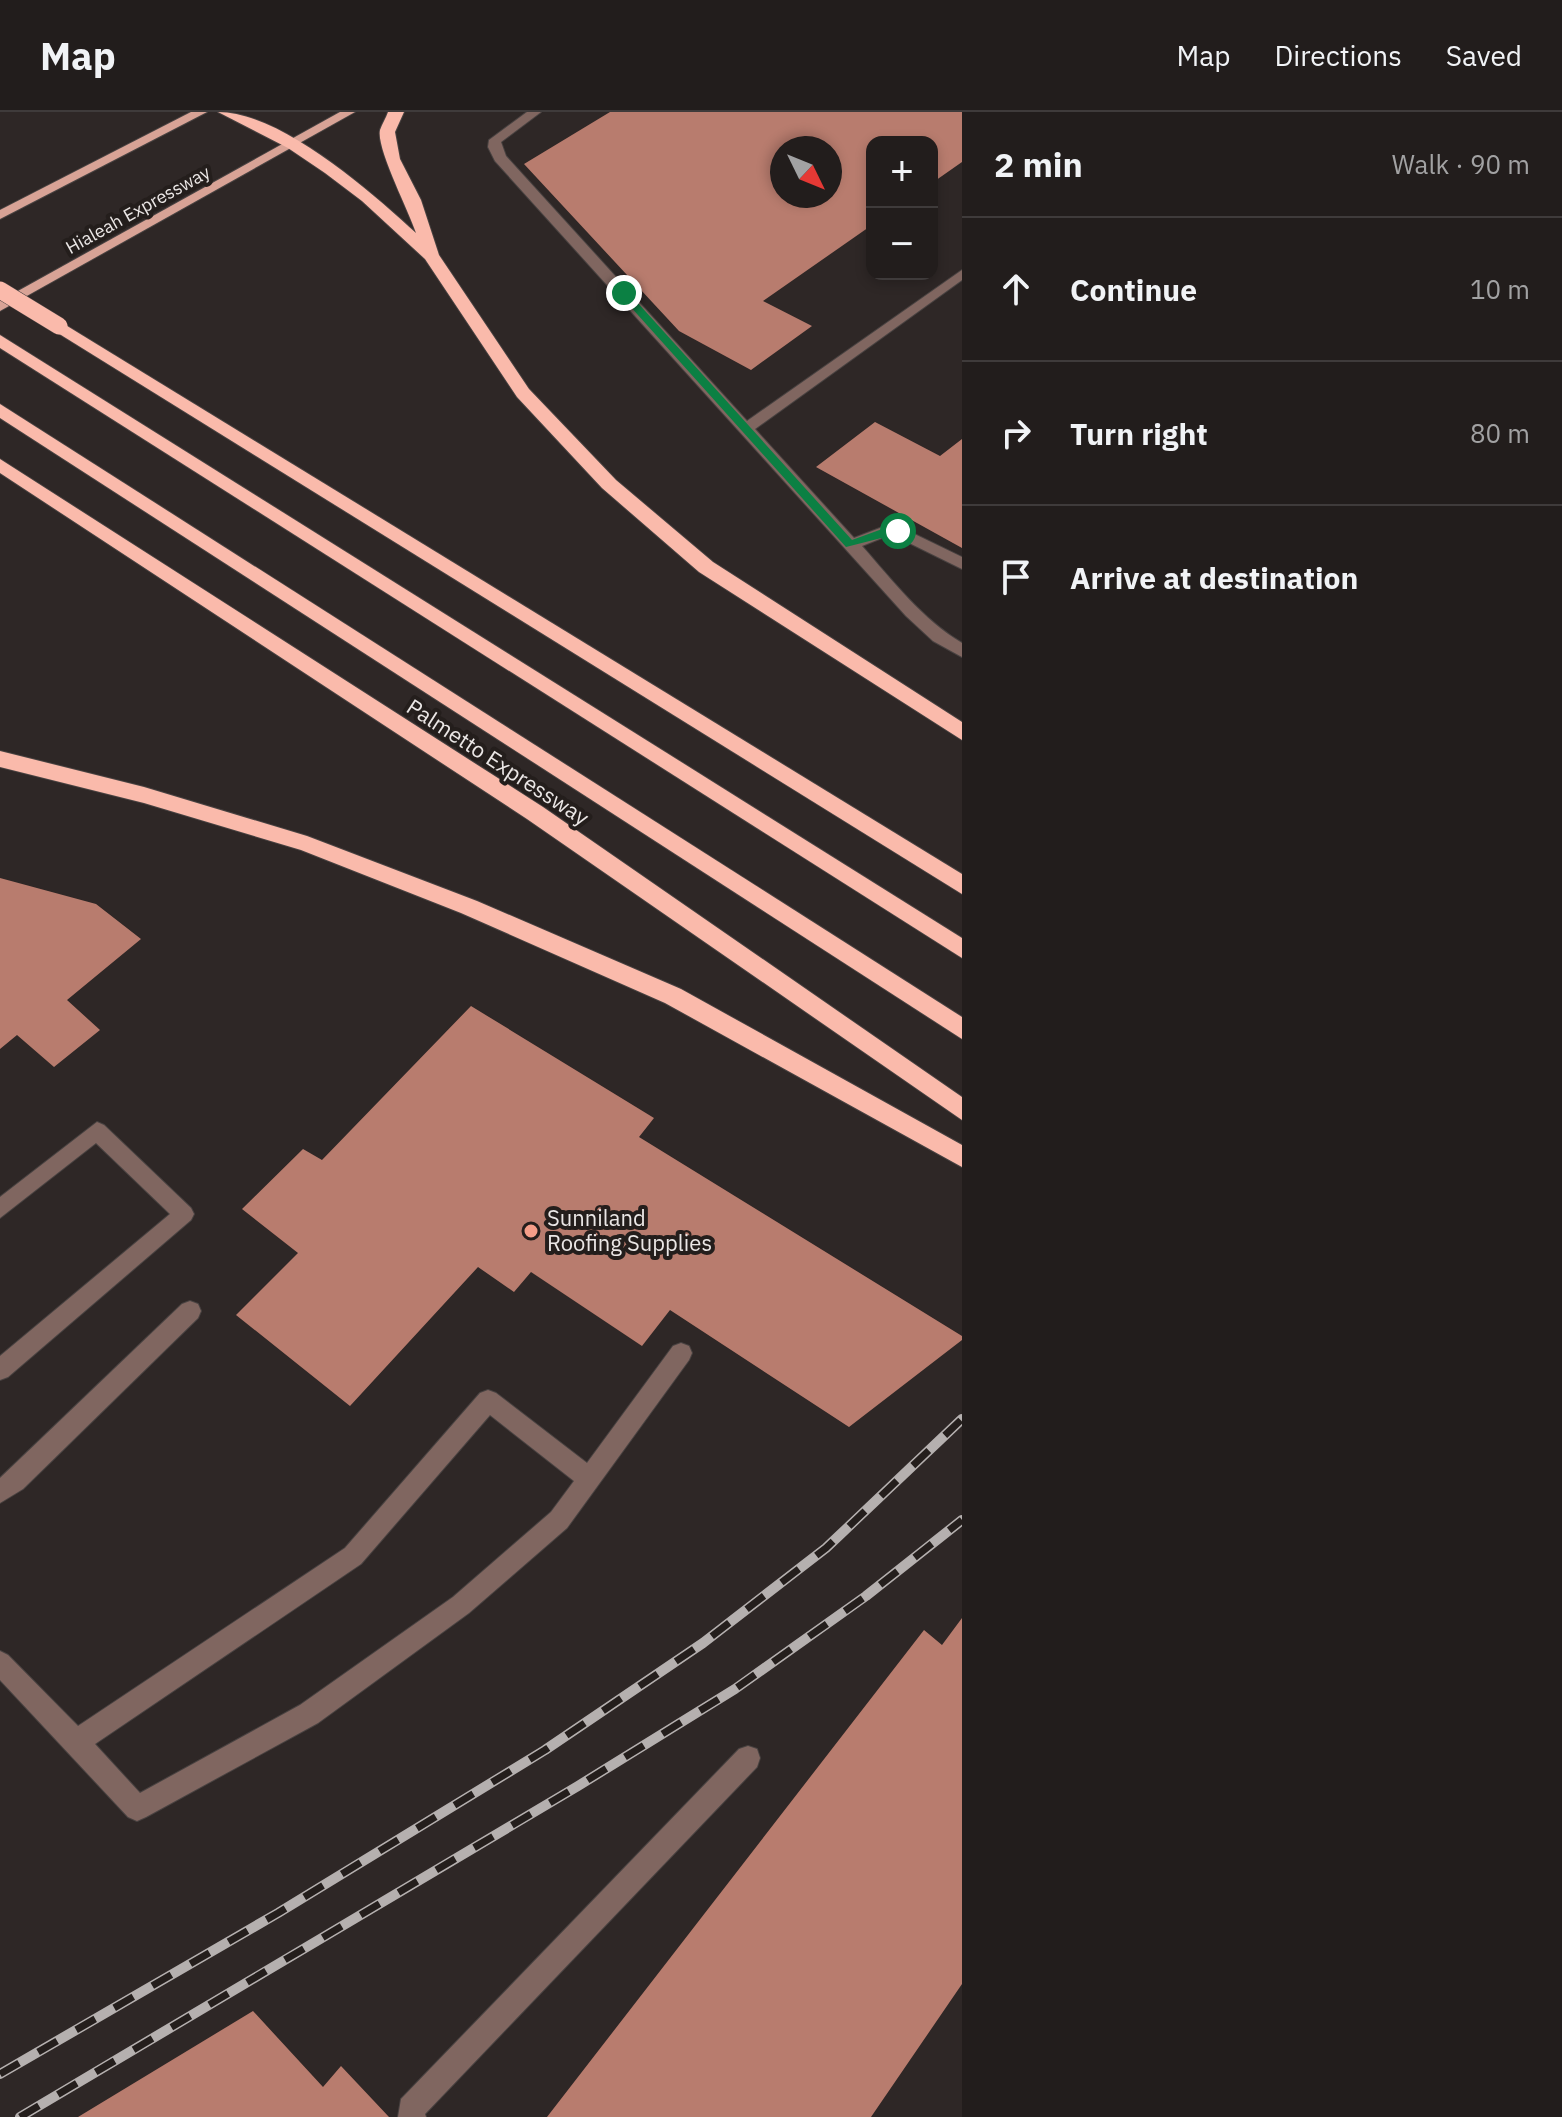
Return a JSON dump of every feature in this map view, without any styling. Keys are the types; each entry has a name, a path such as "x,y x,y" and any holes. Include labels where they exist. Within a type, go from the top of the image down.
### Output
{"highway":[{"path":"226,112 293,145 368,198 431,256 523,393 609,484 706,567 962,732"},
{"path":"396,112 387,132 392,159 413,200 431,256"},
{"path":"0,290 962,885"},
{"path":"8,345 962,949"},
{"path":"0,410 962,1029"},
{"name":"Palmetto Expressway","path":"0,465 535,813 962,1110"},
{"path":"0,759 144,795 307,844 469,907 673,996 962,1157"}],"main road":[{"path":"0,215 201,112"},
{"name":"Hialeah Expressway","path":"0,307 346,114"}],"lane":[{"path":"535,112 502,132 495,140 495,153 850,545 926,626 962,651"},
{"path":"745,429 962,274"},
{"path":"850,545 885,531 898,531 962,564"},
{"path":"0,1209 97,1131 184,1214 3,1362"},
{"path":"0,1492 190,1311"},
{"path":"0,1663 137,1808 309,1714 449,1614 559,1520 681,1353"},
{"path":"76,1742 353,1556 488,1400 589,1479"},
{"path":"412,2117 411,2109 748,1758"}],"building":[{"path":"610,112 962,112 962,162 938,179 938,136 866,136 866,229 763,301 812,326 751,370 679,331 524,164"},
{"path":"875,422 940,456 962,439 962,548 816,467"},
{"path":"0,878 96,904 141,939 67,1000 100,1030 54,1067 17,1035 0,1049"},
{"name":"Sunniland Roofing Supplies","path":"471,1006 654,1118 639,1137 962,1336 962,1340 849,1427 670,1310 642,1346 531,1272 514,1292 478,1267 350,1406 236,1315 298,1253 242,1209 303,1149 322,1160"},
{"path":"962,1618 962,1984 871,2117 547,2117 924,1630 942,1645"},
{"path":"253,2011 323,2087 341,2066 389,2117 78,2117"}],"railway":[{"path":"0,2074 278,1913 545,1750 703,1643 826,1548 962,1419"},
{"path":"20,2117 578,1786 735,1689 866,1596 962,1520"}],"place":[{"name":"Sunniland Roofing Supplies","path":"531,1231"}],"route":[{"path":"624,293 850,545 885,531 898,531"}]}
